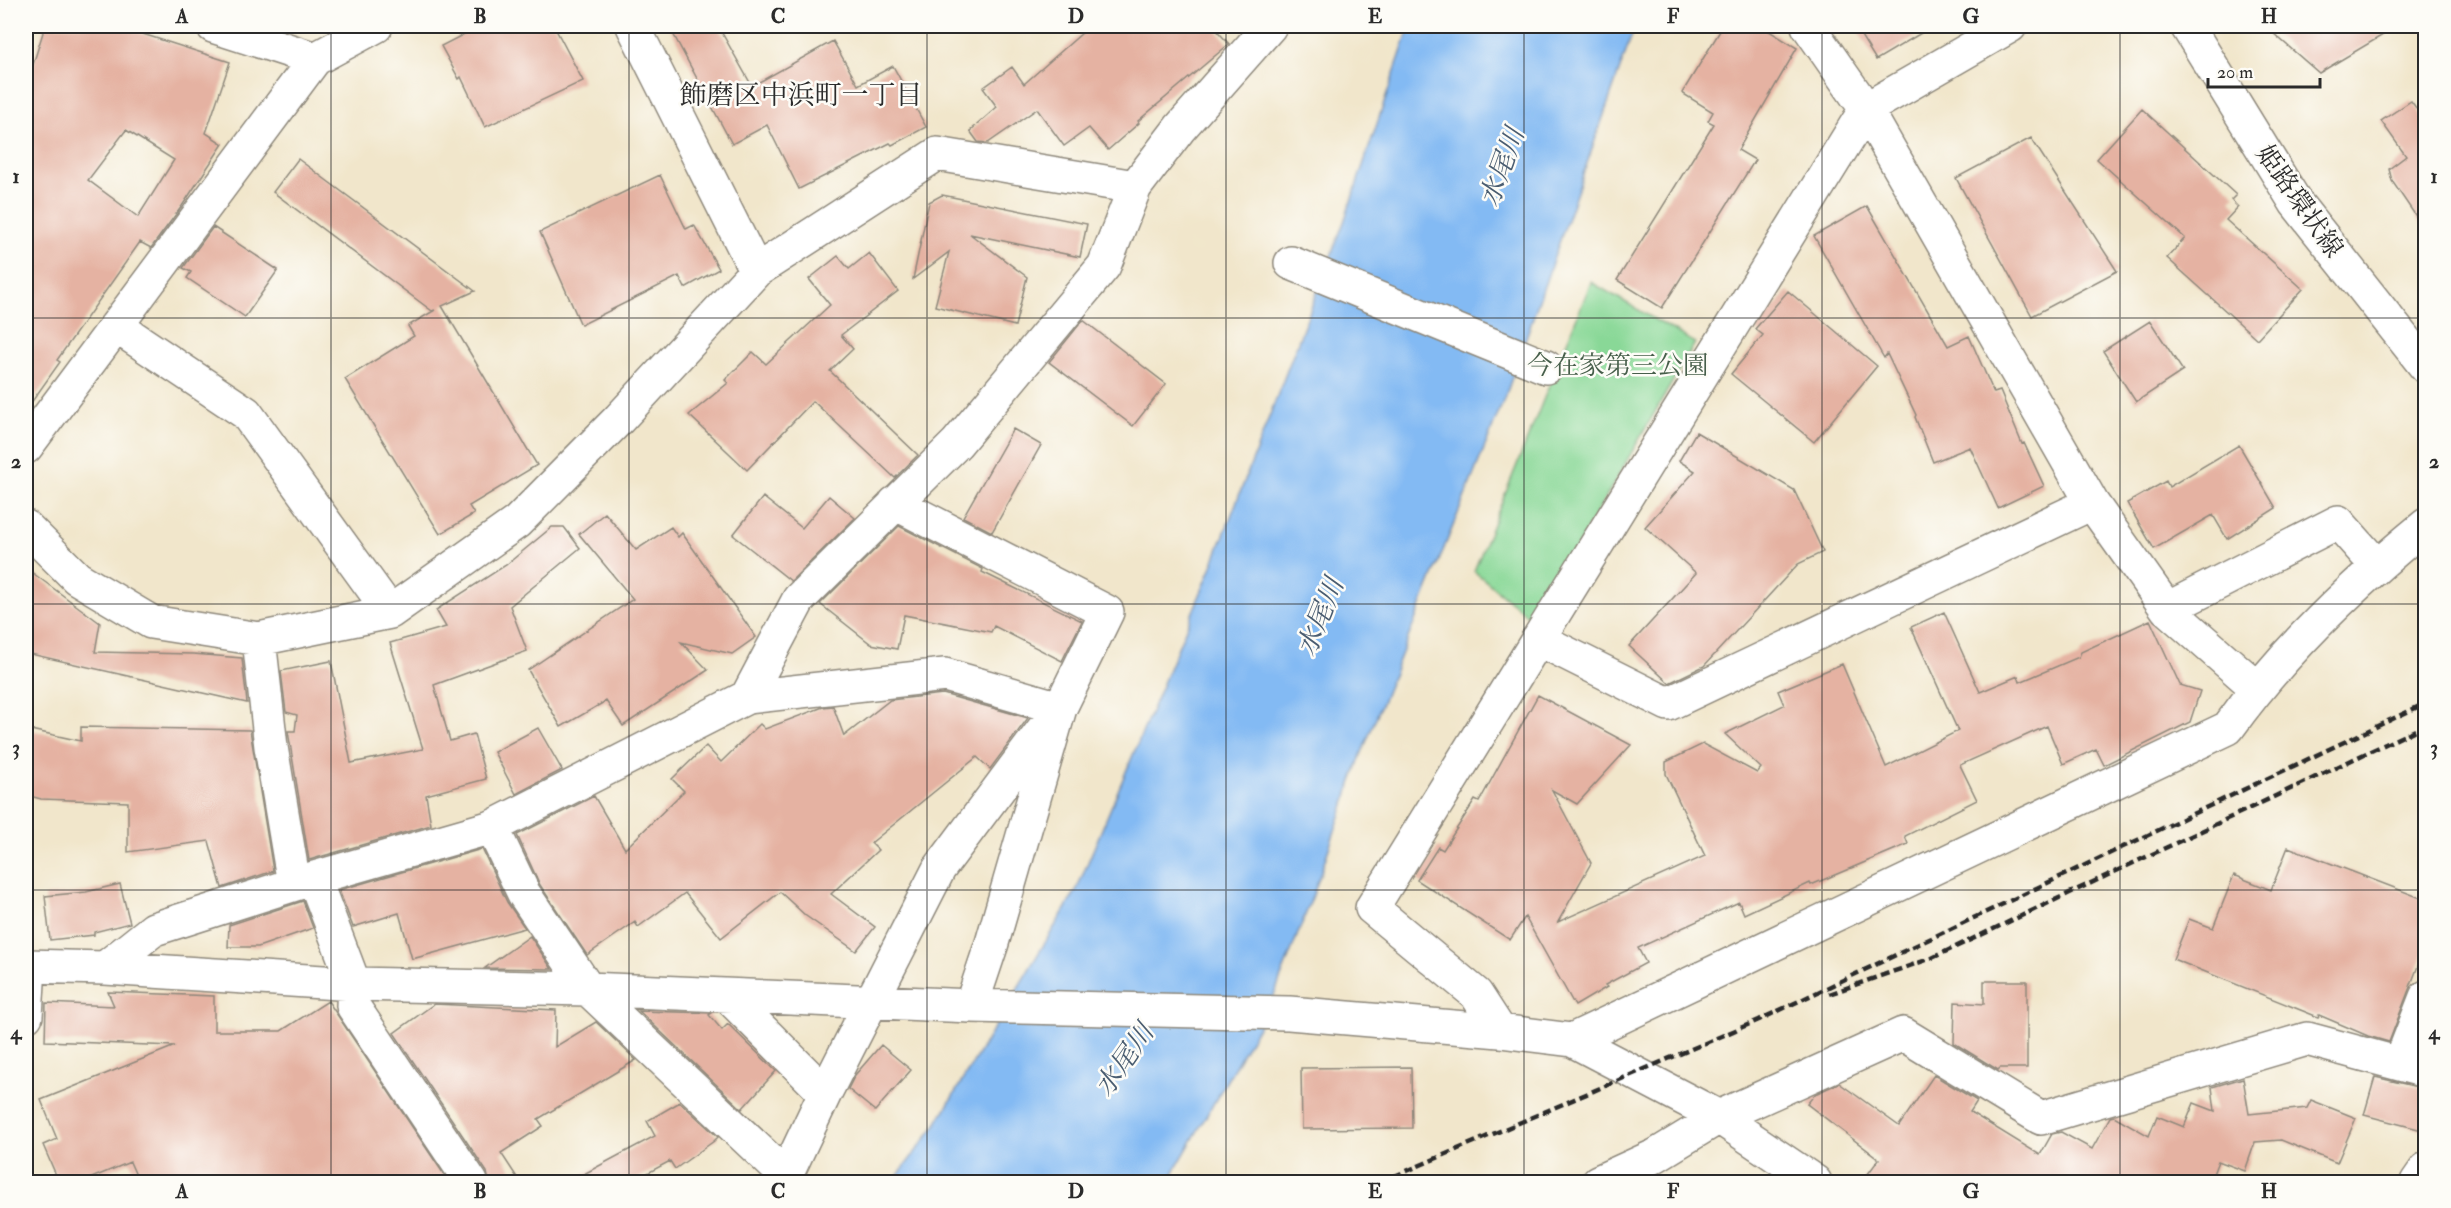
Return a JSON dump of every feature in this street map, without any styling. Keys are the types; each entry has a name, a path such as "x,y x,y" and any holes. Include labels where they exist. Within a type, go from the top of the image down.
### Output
{"street":[{"path":"213,26 315,59"},
{"path":"26,447 315,59 376,26"},
{"path":"633,26 756,271"},
{"path":"747,697 800,598 957,443 1104,266 1135,187 1180,128 1270,26"},
{"path":"1808,26 1866,109 2092,502 2167,609 2257,688"},
{"path":"1500,1031 1476,994 1372,908 1866,109 2010,26"},
{"name":"姫路環状線","path":"2187,26 2296,203 2426,367"},
{"path":"26,527 77,578 151,622 259,639 390,612 517,522 619,419 756,271 937,154 1135,187"},
{"path":"1291,263 1546,367"},
{"path":"116,326 246,413 390,612"},
{"path":"895,502 1107,612 1060,708 992,943 971,1006"},
{"path":"1538,639 1668,705 2092,502"},
{"path":"2167,609 2338,522 2377,566"},
{"path":"1572,1040 2228,728 2257,688 2377,566 2426,525"},
{"path":"259,639 270,747 304,881 354,984 353,1005 471,1182"},
{"path":"105,968 154,929 304,881 492,827 747,697 945,675 1060,708"},
{"path":"492,827 524,894 588,989 785,1179 825,1093 939,869 1060,708"},
{"path":"26,1016 27,966 105,968 354,984 588,989 971,1006 1289,1013 1500,1031 1572,1040 1719,1117 1815,1182"},
{"path":"728,996 825,1093"},
{"path":"1608,1180 1655,1156 1719,1117 1903,1034 2042,1118 2307,1039 2413,1068 2426,997"},
{"path":"2417,1182 2426,1169"}],"green space":[{"name":"今在家第三公園","path":"1591,282 1695,343 1534,621 1474,571"}],"water":[{"name":"水尾川","path":"1410,26 1635,26 1508,389 1361,755 1313,895 1269,1008 1168,1182 893,1182 935,1126 1076,891 1210,571 1344,222"}],"building":[{"path":"45,26 118,26 230,62 206,133 223,144 151,248 140,242 57,360 60,362 26,410 26,87","holes":["126,130 174,160 138,217 88,180"]},
{"path":"480,26 554,26 583,81 485,127 461,77 459,79 441,46"},
{"path":"669,26 718,26 752,86 833,41 858,85 893,66 926,127 799,189 767,125 732,144"},
{"path":"1090,26 1213,26 1229,44 1138,121 1139,123 1108,150 1089,128 1064,146 1037,109 988,143 978,142 970,131 997,107 983,88 1012,67 1024,84"},
{"path":"1723,26 1761,26 1797,48 1738,150 1755,160 1662,308 1617,280 1714,124 1708,121 1713,112 1682,93"},
{"path":"1855,26 1933,26 1876,60"},
{"path":"2265,26 2398,26 2319,73"},
{"path":"2411,101 2426,121 2426,231 2392,181 2389,169 2406,156 2381,121"},
{"path":"2142,109 2236,195 2231,200 2238,207 2226,220 2303,289 2257,339 2167,258 2185,238 2097,159"},
{"path":"2031,138 2117,271 2032,316 1956,178"},
{"path":"298,159 475,291 442,306 537,465 469,506 474,514 440,534 345,379 414,336 408,326 435,310 432,311 273,192"},
{"path":"660,175 686,229 694,225 719,269 685,288 679,276 581,325 540,232"},
{"path":"942,195 1087,224 1080,257 970,234 1027,277 1015,326 935,306 949,252 913,279 929,202"},
{"path":"1867,206 1948,346 1969,336 1994,393 2000,391 2022,444 2024,443 2044,486 1998,508 1970,447 1933,462 1916,415 1887,354 1884,358 1814,236"},
{"path":"213,227 278,270 245,317 187,278 191,272 183,268"},
{"path":"869,253 898,291 841,335 853,349 830,371 918,455 895,478 813,401 747,470 689,415 728,383 725,380 753,352 766,364 830,305 809,279 838,256 849,269"},
{"path":"1788,291 1877,366 1814,442 1731,374 1763,335 1755,329"},
{"path":"1083,320 1166,384 1133,426 1049,362"},
{"path":"2150,321 2183,371 2136,402 2103,351"},
{"path":"1013,429 1041,445 992,532 963,517"},
{"path":"1696,432 1794,490 1823,552 1798,564 1704,666 1669,683 1629,646 1696,573 1645,527 1695,471 1679,461"},
{"path":"2239,445 2276,508 2227,539 2213,515 2154,549 2127,503 2166,481 2169,487"},
{"path":"829,496 855,518 791,581 733,535 763,497 802,528"},
{"path":"605,513 636,550 671,527 678,537 682,533 756,637 732,654 681,642 708,670 623,726 606,701 561,727 528,670 633,599 579,534"},
{"path":"899,526 983,569 982,572 1082,621 1062,661 994,626 991,632 904,615 897,649 871,644 820,604"},
{"path":"552,527 564,527 580,548 510,606 527,651 434,685 450,741 474,734 486,779 426,795 431,825 309,860 288,731 295,731 297,715 286,712 281,671 331,661 351,763 423,749 390,643 446,627 436,610 506,565"},
{"path":"26,568 100,623 95,652 193,654 242,658 247,703 26,653"},
{"path":"1944,612 1980,692 2018,676 2020,682 2079,657 2081,652 2150,620 2180,685 2200,691 2190,722 2104,765 2096,749 2063,764 2047,726 1960,765 1977,800 1905,836 1908,844 1811,885 1810,883 1744,914 1739,902 1638,948 1646,963 1605,985 1607,987 1575,1006 1525,917 1510,940 1417,880 1438,847 1443,850 1475,800 1479,802 1538,695 1631,745 1577,804 1552,790 1591,863 1558,922 1705,856 1666,774 1666,762 1703,744 1757,773 1761,768 1725,734 1784,705 1778,691 1842,664 1886,767 1958,731 1911,627"},
{"path":"943,694 1028,718 990,769 977,757 871,843 878,850 831,894 875,927 856,951 806,916 780,892 721,938 685,893 638,927 635,922 587,955 540,885 517,835 594,796 625,849 684,791 672,779 706,746 721,762 760,724 765,729 823,707 833,706 844,736 890,700"},
{"path":"81,727 250,730 273,871 222,888 209,841 128,852 128,802 41,799 26,795 26,729 81,741"},
{"path":"538,728 562,770 516,794 494,752"},
{"path":"2288,847 2426,900 2426,945 2389,1042 2368,1036 2319,1015 2318,1017 2173,959 2189,919 2213,928 2234,875 2271,890"},
{"path":"482,849 507,902 525,928 412,959 399,913 353,927 339,890"},
{"path":"120,884 130,923 94,932 94,935 50,940 45,896 86,892"},
{"path":"303,901 313,928 258,947 228,947 229,925"},
{"path":"530,936 552,969 485,968"},
{"path":"1984,981 2027,981 2027,1068 2000,1068 1998,1070 1954,1043 1955,1002 1984,1004"},
{"path":"108,992 214,996 214,1031 281,1031 328,1001 449,1182 139,1182 130,1162 82,1182 59,1182 43,1145 57,1139 41,1100 175,1046 45,1041 46,1003 114,1006"},
{"path":"434,1004 556,1010 555,1047 596,1022 636,1060 538,1119 543,1126 501,1153 520,1182 489,1182 487,1172 394,1033"},
{"path":"639,1011 712,1013 709,1015 722,1030 728,1024 776,1071 742,1109"},
{"path":"881,1045 911,1070 875,1111 848,1089 855,1075"},
{"path":"1411,1067 1412,1128 1302,1129 1301,1068"},
{"path":"1934,1075 1977,1101 1970,1112 2040,1155 2052,1134 2061,1132 2092,1149 2110,1117 2114,1116 2149,1136 2157,1116 2184,1127 2194,1103 2215,1111 2212,1087 2243,1078 2249,1114 2307,1108 2311,1100 2356,1118 2337,1163 2281,1140 2255,1142 2245,1171 2218,1161 2210,1182 1862,1182 1879,1159 1807,1104 1815,1094 1839,1083 1899,1126"},
{"path":"2375,1077 2426,1089 2426,1131 2364,1115"},
{"path":"680,1102 718,1137 714,1141 675,1169 670,1161 631,1182 569,1182 655,1136 647,1121"}],"railway":[{"path":"1381,1182 1759,1020 2426,703"},
{"path":"1829,994 1932,958 2426,725"}],"district":[{"name":"飾磨区中浜町一丁目","path":"801,95"}]}
